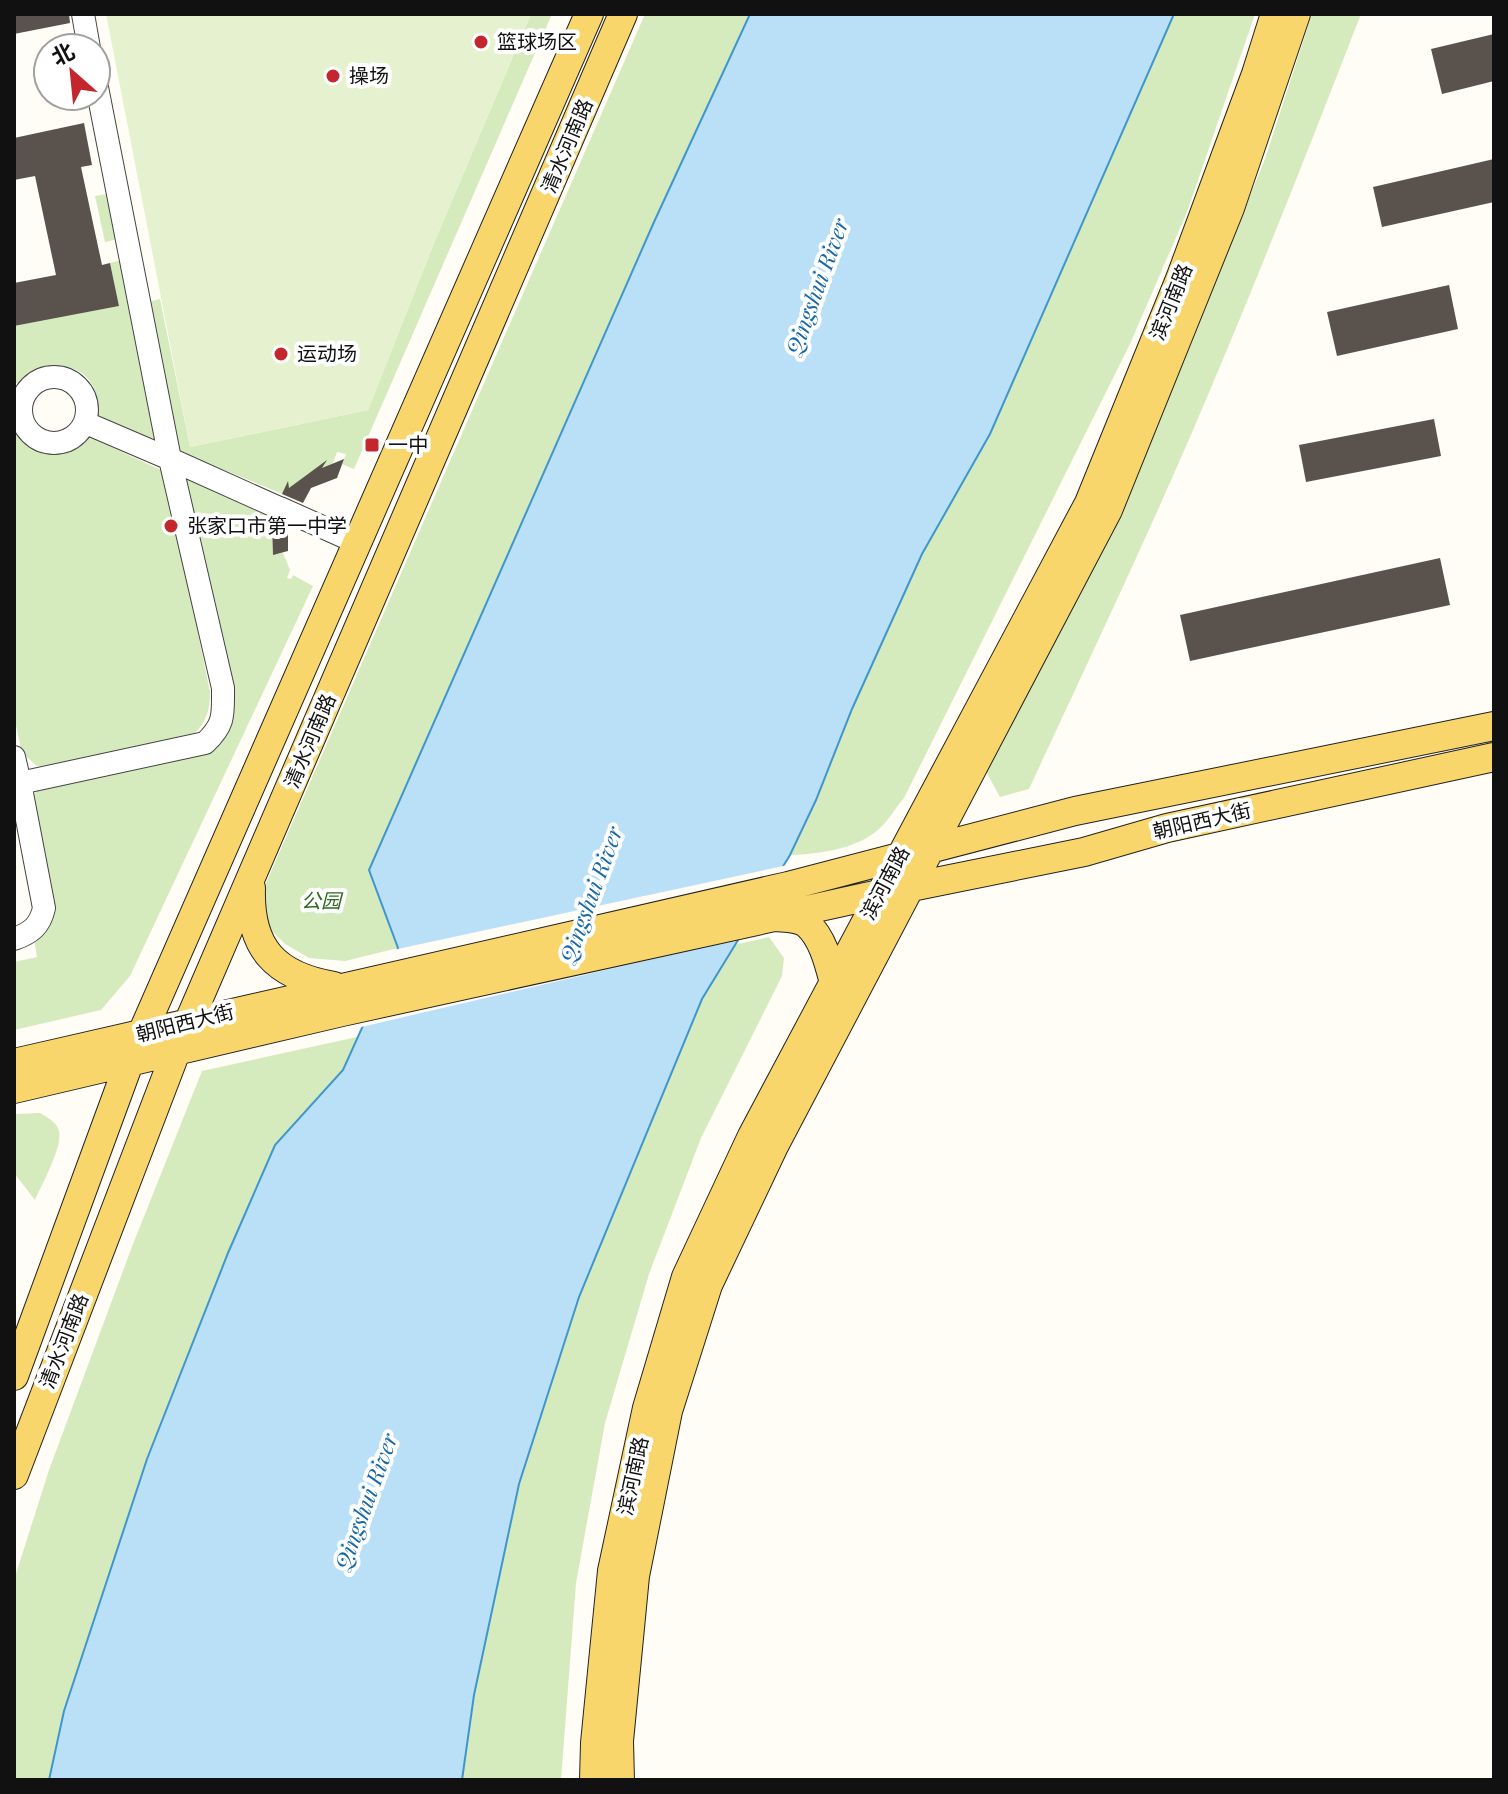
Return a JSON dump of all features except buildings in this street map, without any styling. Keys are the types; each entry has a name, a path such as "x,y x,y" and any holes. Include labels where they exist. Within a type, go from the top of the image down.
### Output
{"main road":[{"name":"清水河南路","path":"14,1376 141,1034 589,14"},
{"name":"清水河南路","path":"14,1475 177,1049 623,14"},
{"name":"滨河南路","path":"594,1780 612,1571 647,1408 686,1277 752,1136 1089,503 1180,279 1275,14"},
{"name":"滨河南路","path":"620,1780 619,1741 635,1576 668,1411 708,1285 774,1146 1108,510 1230,208 1296,14"},
{"name":"朝阳西大街","path":"14,1089 129,1063 345,994 788,886 1075,811 1494,726"},
{"name":"朝阳西大街","path":"14,1063 189,1021 775,917 1084,852 1167,828 1494,757"},
{"path":"252,876 251,918 268,954 282,968 306,981 345,994"},
{"path":"775,917 797,919 807,924 821,946 834,983"}],"lane":[{"path":"20,783 205,743 219,729 223,688 170,459 102,112"},
{"path":"43,377 65,378 78,386 86,397 86,423 79,434 67,441 53,444 41,442 30,433 23,420 19,394 43,377"},
{"path":"86,423 358,543"},
{"path":"14,757 44,908 41,922 28,934 14,939"}],"green space":[{"path":"106,14 531,14 434,243 368,410 190,447 112,32"},
{"path":"531,14 552,14 354,469 342,464 346,454 337,452 333,463 285,495 180,452 148,302 160,299 190,447 368,410 434,243"},
{"name":"公园","path":"645,14 750,14 654,222 369,870 398,948 345,961 309,958 285,944 265,924 260,897"},
{"path":"1174,14 1255,14 1187,212 1130,344 904,798 883,825 861,841 825,852 790,855 922,554 990,434"},
{"path":"1312,14 1361,14 1237,327 1112,610 1029,789 1000,797 983,766 1128,491 1192,342 1266,156"},
{"path":"107,194 118,239 105,242 95,196"},
{"path":"122,260 159,441 97,421 98,403 94,388 86,377 75,370 48,368 19,384 14,382 14,326 119,306 110,263"},
{"path":"14,419 28,442 45,452 66,449 88,436 165,472 210,692 207,714 195,733 48,767 37,766 22,753 14,716"},
{"path":"184,478 273,517 273,554 283,553 290,570 287,578 291,579 293,575 313,586 130,976 101,1010 14,1030 14,962 37,957 31,797 37,791 182,759 225,730"},
{"path":"769,937 784,958 782,976 701,1138 649,1274 605,1423 576,1583 561,1780 462,1780 474,1695 519,1484 579,1297 702,999 734,945"},
{"path":"357,1037 343,1070 275,1145 228,1253 147,1459 64,1711 49,1780 14,1780 14,1580 49,1470 133,1244 202,1071"},
{"path":"40,1113 56,1125 59,1138 55,1156 35,1200 14,1173 14,1114"}],"water":[{"name":"Qingshui River","path":"750,14 1174,14 990,434 922,554 790,855 702,999 579,1297 519,1484 474,1695 462,1780 49,1780 64,1711 147,1459 228,1253 275,1145 343,1070 398,948 369,870 654,222"}],"pier":[{"path":"788,865 743,938 357,1028 393,950"}],"place":[{"name":"篮球场区","path":"481,42"},
{"name":"操场","path":"333,76"},
{"name":"运动场","path":"281,354"},
{"name":"一中","path":"372,445"},
{"name":"张家口市第一中学","path":"171,526"}]}
